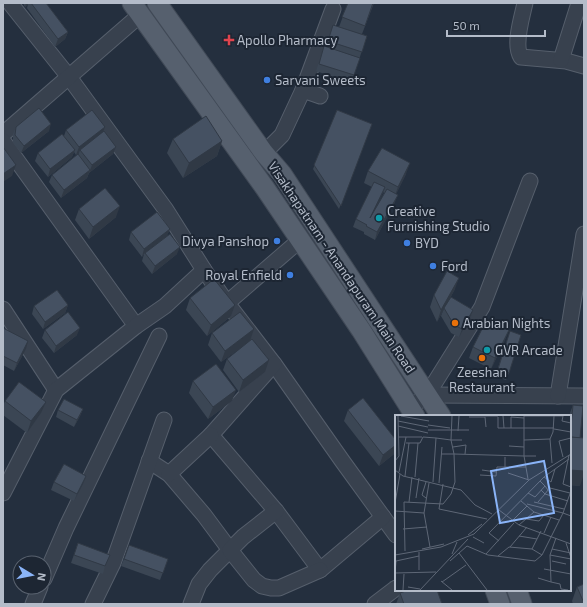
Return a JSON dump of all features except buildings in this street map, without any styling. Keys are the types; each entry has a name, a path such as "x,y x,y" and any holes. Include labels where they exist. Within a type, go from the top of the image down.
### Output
{"main road":[{"name":"Visakhapatnam - Anandapuram Main Road","path":"157,3 264,153 282,174 440,415"},
{"name":"Visakhapatnam - Anandapuram Main Road","path":"136,9 265,188 361,330 413,412"},
{"path":"495,591 500,604"},
{"path":"516,591 522,604"}],"street":[{"path":"10,3 69,76 166,210 227,303 274,364 395,534"},
{"path":"525,3 518,33 519,53 521,57 561,60 584,66"},
{"path":"561,60 579,3"},
{"path":"3,134 69,76 136,9"},
{"path":"264,153 282,135 303,90 333,9"},
{"path":"303,90 320,96"},
{"path":"3,141 136,326"},
{"path":"413,412 428,395 482,307 530,181"},
{"path":"558,396 584,234"},
{"path":"227,303 300,240"},
{"path":"3,493 56,390 136,326 165,306 204,270"},
{"path":"3,309 56,390"},
{"path":"52,560 66,528 160,336"},
{"path":"169,474 211,434 274,364"},
{"path":"428,395 584,396"},
{"path":"93,604 113,563 164,420"},
{"path":"211,434 276,512 320,570"},
{"path":"149,461 169,474 204,515 254,580 262,586 279,588 320,570 383,517"},
{"path":"192,604 199,584 210,570 243,537 276,512"},
{"path":"375,604 395,589"}],"place":[{"name":"Apollo Pharmacy","path":"229,40"},
{"name":"Sarvani Sweets","path":"267,80"},
{"name":"Creative Furnishing Studio","path":"379,218"},
{"name":"Divya Panshop","path":"277,241"},
{"name":"BYD","path":"407,243"},
{"name":"Ford","path":"433,266"},
{"name":"Royal Enfield","path":"290,275"},
{"name":"Arabian Nights","path":"455,323"},
{"name":"GVR Arcade","path":"487,350"},
{"name":"Zeeshan Restaurant","path":"482,358"}]}
